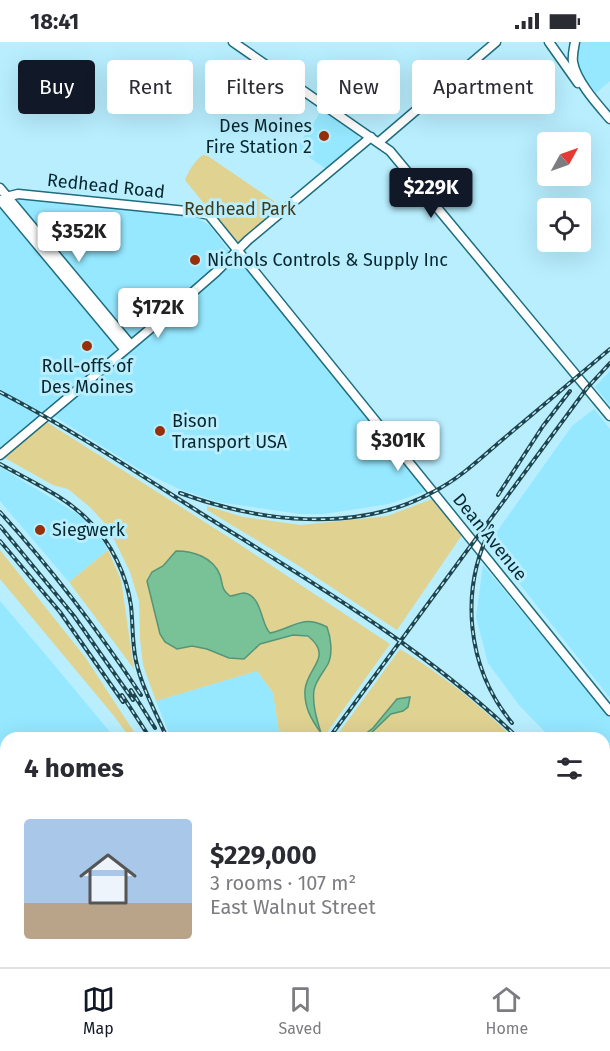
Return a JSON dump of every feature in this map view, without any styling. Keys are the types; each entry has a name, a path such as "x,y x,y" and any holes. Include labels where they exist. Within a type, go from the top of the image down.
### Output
{"street":[{"path":"233,42 379,142 403,165 610,416"},
{"path":"379,142 496,42"},
{"path":"549,42 573,78 588,91"},
{"path":"575,42 573,62 577,74 610,119"},
{"path":"0,455 128,347 248,240 371,137"},
{"path":"0,188 3,200 128,347"},
{"name":"Redhead Road","path":"3,200 13,194 22,194 209,215"},
{"name":"Dean Avenue","path":"209,215 610,711"}],"shaded area":[{"path":"578,42 610,42 610,81 596,93 582,75 577,63"},
{"path":"320,114 330,114 357,134 359,138 353,147 326,169 296,148"},
{"path":"15,201 197,217 210,226 229,251 210,273 136,336 131,337 127,336"},
{"path":"0,208 116,345 109,359 0,450"},
{"path":"239,261 244,264 426,491 389,504 324,514 300,514 218,502 179,489 142,471 52,415 233,262"},
{"path":"610,371 610,405 595,387"},
{"path":"594,409 610,429 610,698 488,544 572,426"},
{"path":"0,467 81,516 97,531 108,550 69,582 0,501"},
{"path":"176,551 189,552 207,559 217,569 227,594 230,596 244,593 254,599 270,633 304,622 318,623 327,627 331,655 314,690 315,712 321,732 311,718 305,690 319,656 315,643 308,636 293,635 260,644 244,659 229,658 192,646 177,649 165,642 160,634 147,581 152,572 163,566"},
{"path":"483,565 610,717 610,732 545,732 519,705 488,663 476,617"},
{"path":"0,601 110,732 0,732"},
{"path":"257,671 273,693 279,732 169,732 156,701"},
{"path":"410,697 408,707 391,714 372,732 368,732 373,728 397,699"}],"green space":[{"name":"Redhead Park","path":"205,154 278,204 277,210 239,242 230,236 185,180 196,161"},
{"path":"45,421 233,540 390,644 327,732 279,732 273,693 257,671 156,701 143,665 139,601 130,572 108,527 91,508 68,489 53,485 3,457","holes":["163,566 220,574 227,594 235,596 266,623 266,629 270,633 301,621 331,638 328,663 314,691 314,705 320,731 305,687 320,656 320,646 315,640 296,636 274,639 256,647 244,659 230,657 198,646 177,649 160,634 147,581 152,572"]},
{"path":"432,499 462,535 397,630 296,564 207,510 207,506 243,517 301,525 387,516"},
{"path":"0,550 85,657 134,732 126,732 0,579"},
{"path":"108,550 121,580 134,669 69,582"},
{"path":"400,649 459,690 507,732 372,732 391,714 408,707 410,697 397,699 368,732 339,732"}],"railway":[{"path":"180,493 242,511 274,517 307,519 372,514 403,505 443,487 460,475 610,349"},
{"path":"333,732 587,388 610,363"},
{"path":"498,495 543,426 570,391"},
{"path":"0,392 105,452 368,619 446,675 511,732"},
{"path":"0,464 47,490 80,512 97,529 111,549 122,571 129,595 136,661 146,691 164,732"},
{"path":"0,512 74,600 141,695"},
{"path":"0,526 74,616 133,700"},
{"path":"492,526 481,550 475,575 472,627 485,677 512,723"},
{"path":"0,541 60,612 123,702"},
{"path":"131,690 155,728"},
{"path":"122,695 146,732"}],"place":[{"name":"Des Moines Fire Station 2","path":"324,136"},
{"name":"Nichols Controls & Supply Inc","path":"195,260"},
{"name":"Roll-offs of Des Moines","path":"87,346"},
{"name":"Bison Transport USA","path":"160,431"},
{"name":"Siegwerk","path":"40,530"}]}
